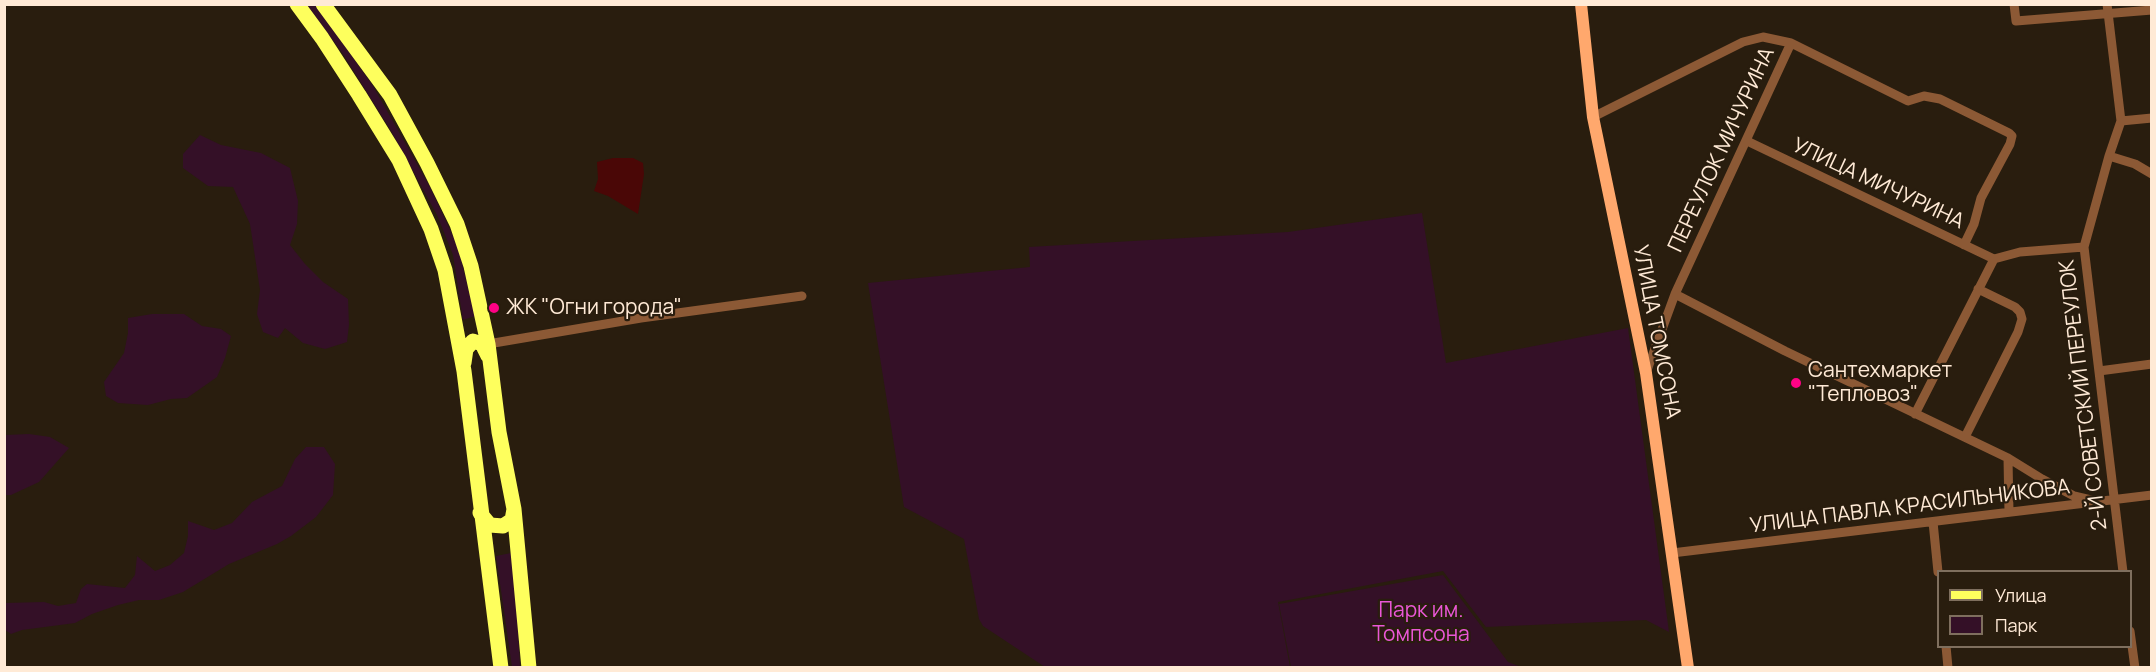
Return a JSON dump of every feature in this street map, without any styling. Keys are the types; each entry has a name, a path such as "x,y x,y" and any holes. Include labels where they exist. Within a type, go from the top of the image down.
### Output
{"main road":[{"path":"297,4 353,86 399,160 431,229 450,290 464,371 501,668"},
{"path":"323,4 390,95 457,224 481,304 492,364 499,432 514,509 529,668"},
{"path":"464,371 465,352 473,341 482,344 492,364"},
{"path":"480,513 487,523 499,527 512,520 514,509"}],"street":[{"name":"УЛИЦА ТОМСОНА","path":"1581,4 1593,117 1646,373 1688,668"},
{"path":"2013,4 2016,21 2151,10"},
{"name":"2-Й СОВЕТСКИЙ ПЕРЕУЛОК","path":"2107,4 2121,122 2109,156 2084,247 2123,570"},
{"path":"1593,117 1743,42 1763,37 1791,43 1908,101 1924,96 1940,99 2012,136 1981,198 1974,225 1965,245"},
{"name":"ПЕРЕУЛОК МИЧУРИНА","path":"1646,373 1675,294 1791,43"},
{"path":"2121,122 2151,118"},
{"name":"УЛИЦА МИЧУРИНА","path":"1747,141 1994,259"},
{"path":"2109,156 2135,164 2151,174"},
{"path":"1915,414 1994,259 2020,252 2084,247"},
{"path":"1965,438 2018,332 2022,319 2015,307 1978,289"},
{"path":"1675,294 1785,351 2008,458 2074,496 2099,502"},
{"path":"488,344 641,318 802,296"},
{"path":"2099,371 2151,364"},
{"path":"2008,458 2009,512"},
{"name":"УЛИЦА ПАВЛА КРАСИЛЬНИКОВА","path":"1672,553 2151,495"},
{"path":"1934,522 1938,570"},
{"path":"2132,646 2135,668"},
{"path":"1946,648 1948,668"}],"green space":[{"path":"307,5 316,5 373,86 430,187 458,247 475,316 463,320 453,255 437,215 391,131 343,54"},
{"path":"200,135 221,145 261,153 290,168 298,201 297,224 290,245 323,282 348,299 347,342 325,349 303,343 285,328 278,338 263,332 257,314 260,290 250,224 233,187 208,186 183,168 183,154"},
{"path":"1422,213 1446,363 1628,328 1669,632 1646,620 1486,627 1443,571 1278,602 1290,667 1045,667 983,626 979,619 964,539 904,507 868,283 1030,267 1029,247 1288,232"},
{"path":"152,314 184,314 202,326 221,329 231,336 225,358 217,377 187,398 171,399 148,405 118,403 106,396 104,382 124,353 128,318"},
{"path":"29,434 50,437 69,448 39,482 11,495 5,495 5,435"},
{"path":"306,447 324,447 335,464 333,495 316,517 291,536 229,564 183,592 159,600 139,600 118,605 75,623 22,630 11,634 5,630 5,603 44,602 58,606 76,603 81,589 87,584 125,588 135,575 137,556 155,571 170,565 184,553 188,536 188,521 214,530 232,523 252,502 282,486 295,459"},
{"path":"511,553 516,593 520,667 512,667 496,556"},
{"name":"Парк им. Томпсона","path":"1443,575 1508,662 1521,667 1291,667 1279,604"}],"shaded area":[{"path":"613,158 633,158 643,163 644,174 638,214 608,196 594,191 598,179 597,162"}],"place":[{"name":"ЖК \"Огни города\"","path":"494,308"},
{"name":"Сантехмаркет \"Тепловоз\"","path":"1796,383"}]}
